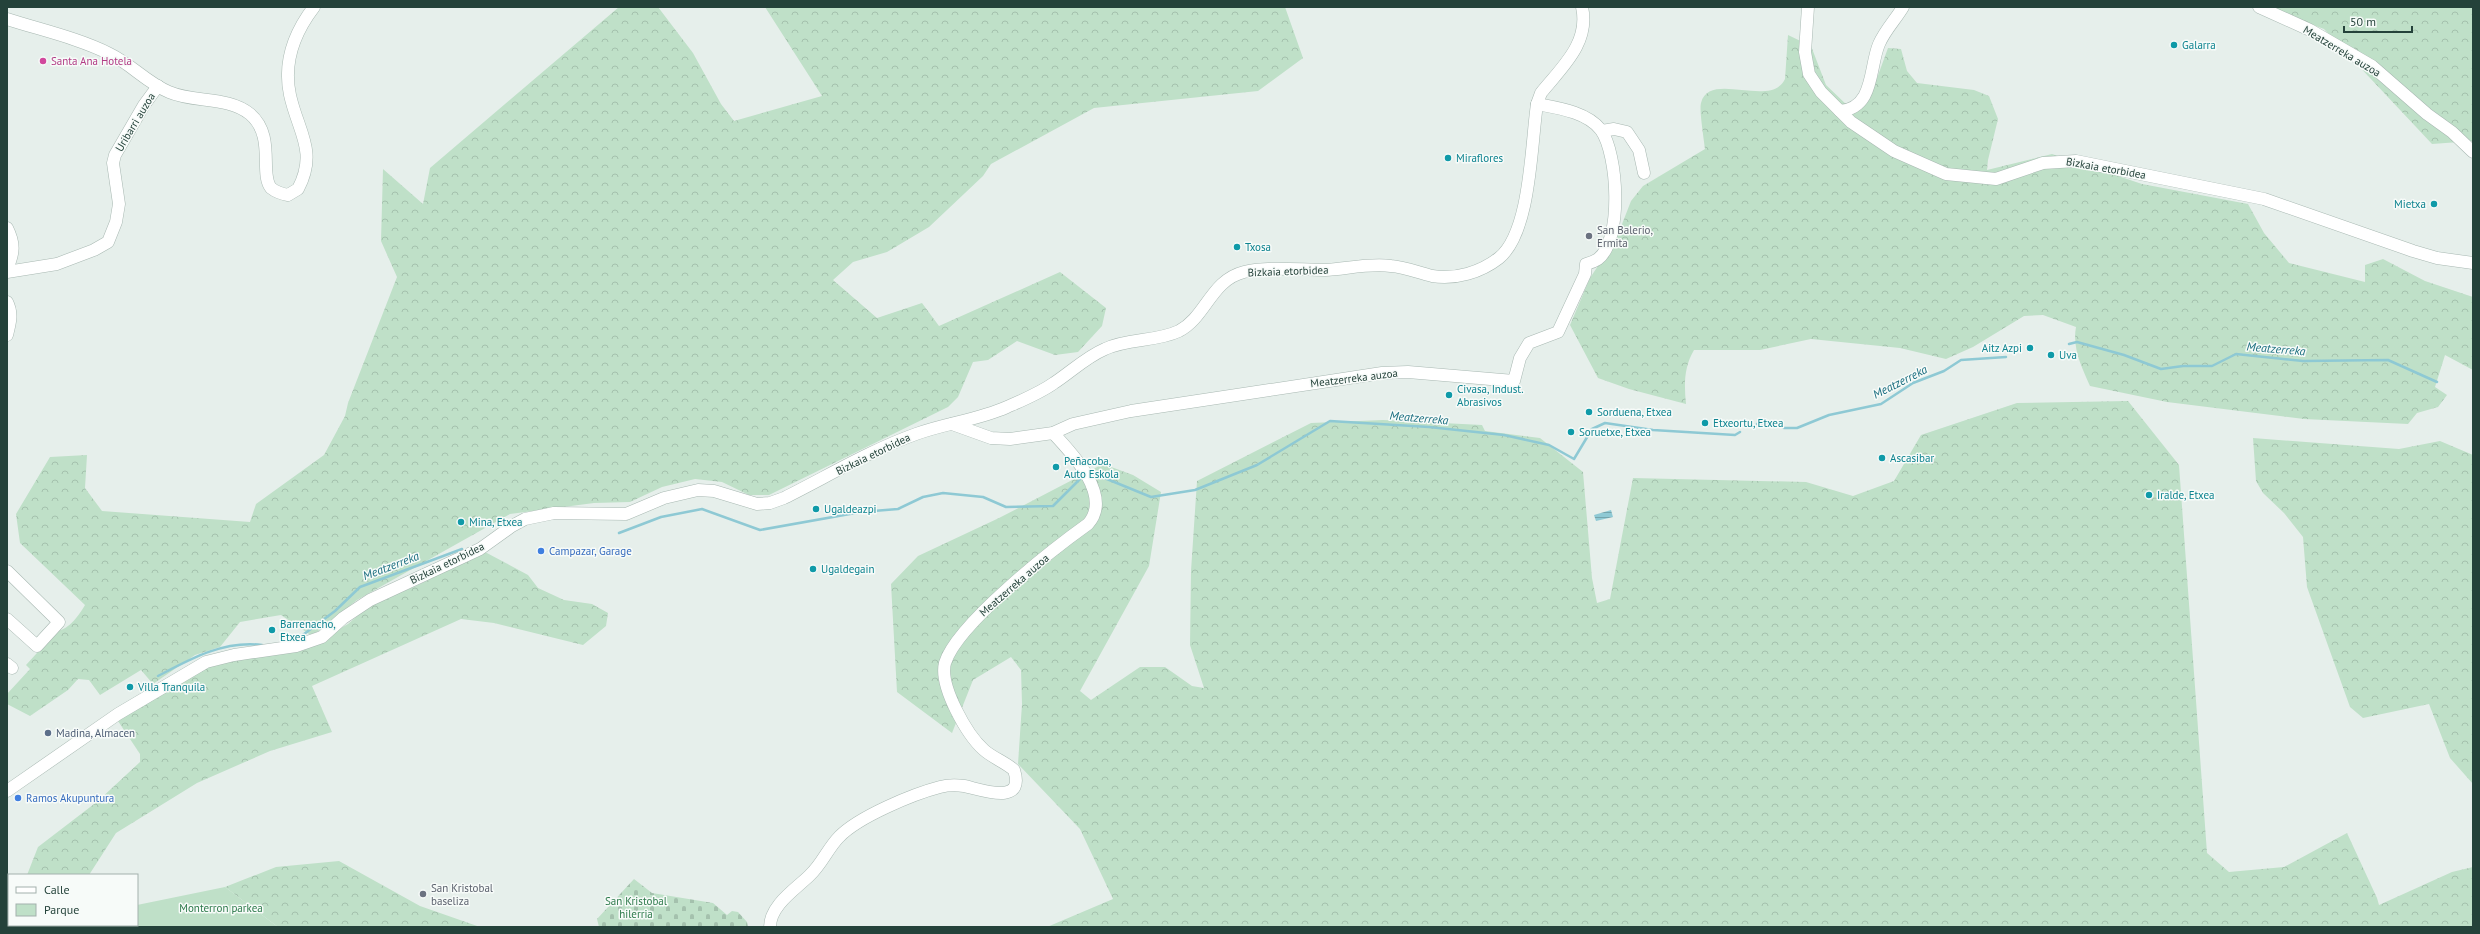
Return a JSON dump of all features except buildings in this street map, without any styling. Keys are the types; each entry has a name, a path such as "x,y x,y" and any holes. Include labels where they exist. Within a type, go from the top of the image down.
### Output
{"street":[{"path":"7,19 88,44 112,54 158,86 180,96 230,104 250,114 262,130 266,143 268,181 278,192 288,195 298,189 308,161 306,144 290,95 288,62 293,42 314,7"},
{"name":"Bizkaia etorbidea","path":"7,791 118,714 206,662 234,655 296,646 322,636 343,618 370,600 480,549 512,526 526,519 554,513 626,514 664,498 698,490 714,491 757,504 770,503 784,498 896,441 952,424 982,417 1038,392 1053,384 1090,356 1108,347 1178,331 1194,318 1218,287 1240,273 1253,270 1327,270 1391,266 1435,276 1451,277 1468,274 1485,267 1500,257 1518,231 1529,172 1537,104 1541,93 1583,36 1585,24 1582,7"},
{"name":"Bizkaia etorbidea","path":"1808,7 1805,46 1810,74 1820,92 1851,122 1894,151 1946,174 1996,179 2043,163 2076,161 2264,199 2425,254 2473,263"},
{"path":"1840,111 1856,104 1866,93 1880,42 1903,7"},
{"name":"Meatzerreka auzoa","path":"2259,7 2310,30 2372,66 2427,114 2452,132 2473,152"},
{"name":"Uribarri auzoa","path":"7,272 57,264 94,250 108,242 116,222 119,204 113,163 115,155 136,117 158,86"},
{"path":"1537,104 1564,109 1580,115 1602,131 1614,129 1627,132 1640,150 1644,173"},
{"name":"Meatzerreka auzoa","path":"952,424 999,439 1053,433 1073,424 1113,414 1382,373 1408,372 1514,381 1520,358 1529,343 1558,332 1585,274 1586,264 1598,259 1606,246 1616,210 1617,196 1608,145 1602,131"},
{"path":"7,228 14,246 7,269"},
{"path":"7,302 11,310 11,321 7,335"},
{"name":"Meatzerreka auzoa","path":"770,927 778,906 814,871 839,837 876,813 941,787 963,786 994,794 1003,793 1014,786 1016,782 1014,770 984,750 962,719 948,689 944,674 945,664 956,643 988,607 1088,524 1093,516 1095,498 1087,476 1077,458 1053,433"},
{"path":"7,571 59,622 36,646 7,619"}],"green space":[{"path":"619,7 658,7 693,53 721,104 734,121 822,96 765,7 1285,7 1303,58 1258,91 1094,108 991,164 983,176 929,227 887,252 853,262 833,280 877,318 922,303 939,326 1060,272 1106,308 1102,326 1078,352 1055,355 1017,341 988,360 973,362 958,397 948,407 769,495 749,495 722,482 695,479 662,487 630,502 594,503 510,514 357,600 312,636 281,615 240,622 220,647 195,655 153,684 141,670 100,695 89,680 78,679 68,690 30,716 7,704 7,694 30,669 26,665 57,631 66,628 74,621 85,605 20,543 16,514 50,457 87,455 85,488 102,511 250,522 256,504 324,455 345,416 348,403 397,277 381,241 383,169 423,204 430,168"},
{"path":"2263,7 2473,7 2473,141 2432,144 2324,29"},
{"path":"1788,35 1811,46 1826,85 1850,108 1869,100 1888,48 1901,49 1907,71 1917,83 1974,90 1989,96 1998,119 1987,170 2052,154 2142,184 2248,204 2264,233 2289,263 2365,282 2365,265 2383,259 2425,281 2473,297 2473,370 2445,355 2435,387 2447,395 2438,407 2417,413 2408,424 2304,419 2167,402 2090,386 2081,365 2075,343 2076,327 2043,315 2024,316 1973,347 1946,359 1900,348 1811,339 1760,350 1694,350 1687,369 1685,390 1686,404 1629,389 1598,378 1570,325 1590,278 1617,237 1631,201 1643,186 1705,149 1701,118 1701,103 1706,94 1716,90 1727,89 1767,91 1778,87 1785,79"},
{"path":"2128,401 2179,465 2207,853 2229,872 2284,867 2347,833 2379,905 2452,872 2473,867 2473,927 1047,927 1113,899 1080,829 1018,764 1022,704 1021,670 1011,657 973,680 952,733 897,692 891,584 918,556 999,518 1103,464 1133,475 1161,492 1149,566 1080,691 1091,700 1140,667 1165,667 1192,686 1204,688 1190,645 1191,571 1197,481 1311,423 1383,420 1482,425 1485,431 1540,438 1583,472 1592,578 1597,603 1610,599 1633,478 1806,482 1853,496 1894,481 1921,435 2017,403"},
{"path":"2253,438 2399,449 2440,441 2473,455 2473,784 2450,758 2429,704 2363,718 2350,707 2307,587 2303,537 2284,513 2263,493 2256,481"},
{"path":"485,552 528,575 538,588 564,600 592,604 608,613 606,626 583,645 494,623 461,619 312,686 332,732 270,751 197,783 116,833 90,874 27,874 38,847 98,801 140,762 140,754 118,721 191,674 221,662 308,646 348,624 370,605 416,586"},
{"path":"339,861 420,906 480,927 278,927 225,887 276,867"},
{"name":"San Kristobal hilerria","path":"634,879 652,893 713,903 727,915 732,911 738,912 747,922 748,927 599,927 597,919"},
{"name":"Monterron parkea","path":"225,887 278,927 78,927 138,926 138,905"}],"water":[{"path":"1611,510 1613,517 1596,521 1594,515"}],"waterway":[{"name":"Meatzerreka","path":"2069,344 2077,342 2124,355 2161,369 2183,366 2212,366 2236,354 2303,361 2388,360 2437,382"},
{"name":"Meatzerreka","path":"1757,424 1775,422 1784,428 1797,428 1829,415 1881,404 1913,383 1944,371 1961,360 2006,357"},
{"name":"Meatzerreka","path":"1094,475 1151,497 1195,490 1257,465 1330,421 1429,427 1504,435 1549,445 1574,459 1592,429 1605,423 1653,430 1735,435 1740,432"},
{"name":"Meatzerreka","path":"619,533 661,517 702,509 760,530 861,512 898,509 923,497 943,493 983,497 1006,507 1053,506 1080,479"},
{"name":"Meatzerreka","path":"287,641 296,640 335,611 360,587 462,549"},
{"name":"Meatzerreka","path":"158,676 195,657 221,648 234,645 262,645"}],"place":[{"name":"Galarra","path":"2174,45"},
{"name":"Santa Ana Hotela","path":"43,61"},
{"name":"Miraflores","path":"1448,158"},
{"name":"Mietxa","path":"2434,204"},
{"name":"San Balerio, Ermita","path":"1589,236"},
{"name":"Txosa","path":"1237,247"},
{"name":"Aitz Azpi","path":"2030,348"},
{"name":"Uva","path":"2051,355"},
{"name":"Civasa, Indust. Abrasivos","path":"1449,395"},
{"name":"Sorduena, Etxea","path":"1589,412"},
{"name":"Etxeortu, Etxea","path":"1705,423"},
{"name":"Soruetxe, Etxea","path":"1571,432"},
{"name":"Ascasibar","path":"1882,458"},
{"name":"Peñacoba, Auto Eskola","path":"1056,467"},
{"name":"Iralde, Etxea","path":"2149,495"},
{"name":"Ugaldeazpi","path":"816,509"},
{"name":"Mina, Etxea","path":"461,522"},
{"name":"Campazar, Garage","path":"541,551"},
{"name":"Ugaldegain","path":"813,569"},
{"name":"Barrenacho, Etxea","path":"272,630"},
{"name":"Villa Tranquila","path":"130,687"},
{"name":"Madina, Almacen","path":"48,733"},
{"name":"Ramos Akupuntura","path":"18,798"},
{"name":"San Kristobal baseliza","path":"423,894"}]}
